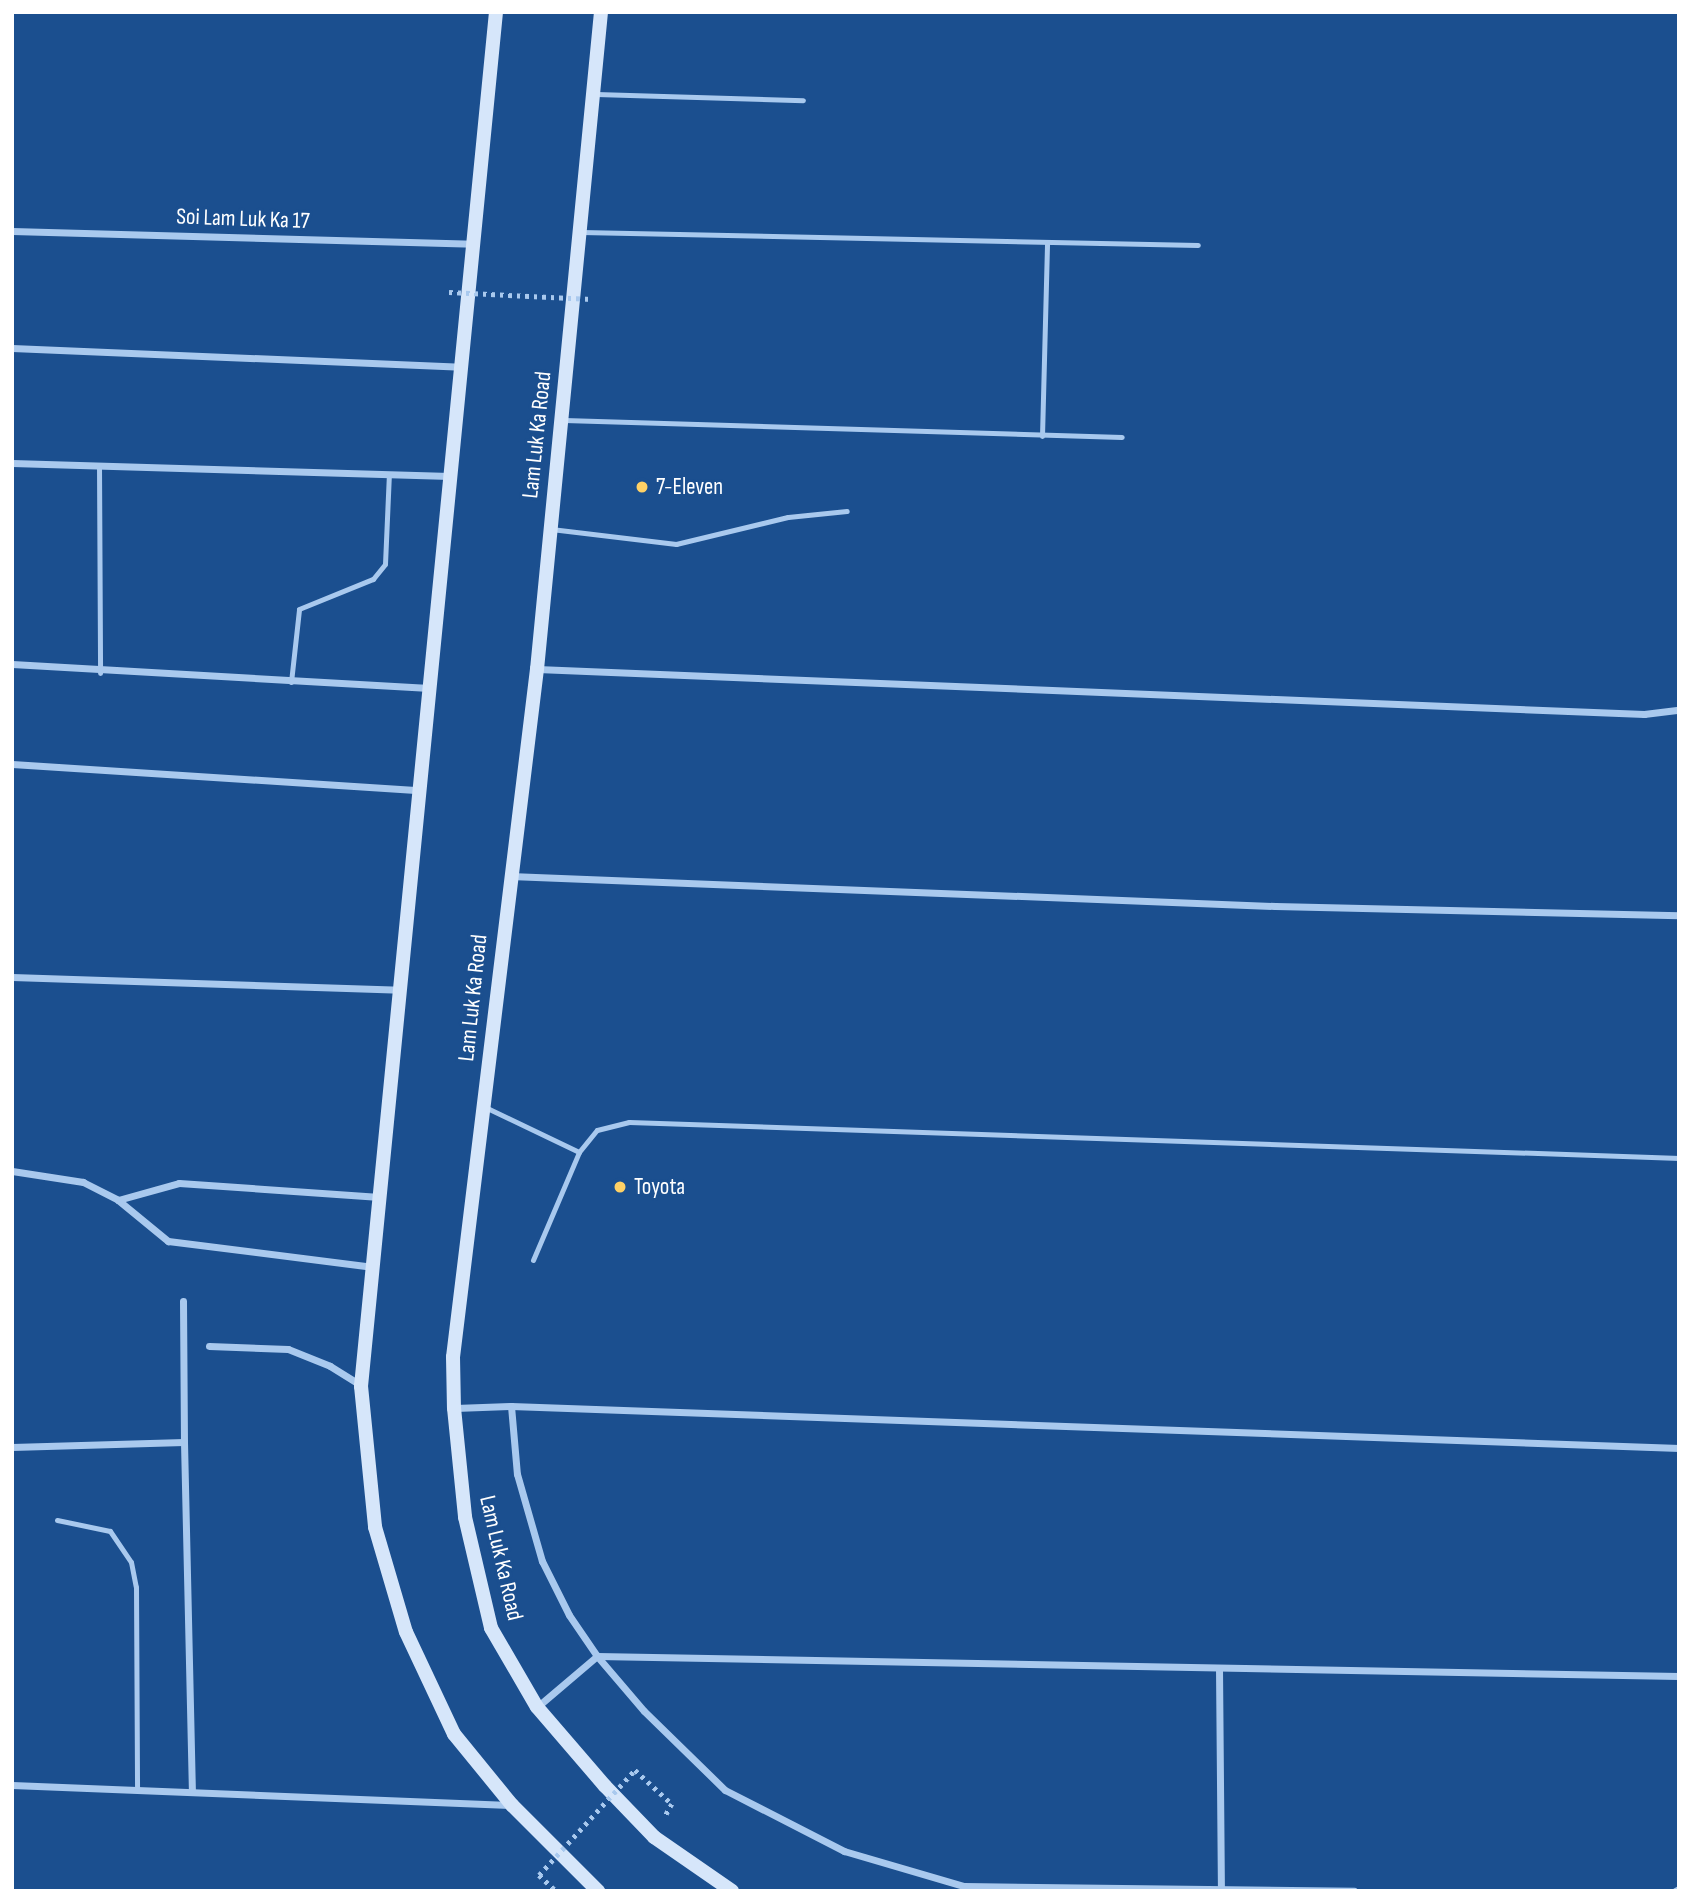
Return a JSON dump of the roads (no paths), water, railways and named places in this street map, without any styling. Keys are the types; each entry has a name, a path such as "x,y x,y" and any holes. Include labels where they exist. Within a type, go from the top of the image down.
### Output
{"main road":[{"path":"496,12 361,1386 375,1527 406,1632 454,1734 512,1805 598,1891"},
{"name":"Lam Luk Ka Road","path":"601,12 582,232 537,669 453,1357 454,1408 465,1517 491,1628 537,1707 654,1837 732,1891"}],"street":[{"name":"Soi Lam Luk Ka 17","path":"12,231 473,244"},
{"path":"12,348 461,367"},
{"path":"12,463 450,476"},
{"path":"12,664 100,673 430,688"},
{"path":"537,669 1644,714 1679,710"},
{"path":"12,764 419,790"},
{"path":"510,876 1275,906 1679,915"},
{"path":"12,977 400,990"},
{"path":"12,1171 83,1182 118,1200 168,1241 373,1267"},
{"path":"118,1200 179,1183 380,1197"},
{"path":"183,1301 192,1790"},
{"path":"209,1346 288,1349 330,1366 361,1386"},
{"path":"454,1408 511,1406 1679,1448"},
{"path":"511,1406 517,1474 542,1561 597,1656 644,1711 725,1790 844,1851 964,1886 1354,1891"},
{"path":"12,1447 184,1442"},
{"path":"537,1707 597,1656 1679,1676"},
{"path":"1219,1668 1221,1890"},
{"path":"12,1784 512,1805"}],"lane":[{"path":"593,93 803,100"},
{"path":"582,232 1198,245"},
{"path":"1042,436 1047,243"},
{"path":"561,420 1122,437"},
{"path":"99,465 100,673"},
{"path":"291,682 299,609 373,579 385,564 389,473"},
{"path":"551,530 676,544 788,517 847,511"},
{"path":"484,1107 579,1152"},
{"path":"534,1260 579,1152 597,1130 659,1120 1679,1158"},
{"path":"57,1520 110,1531 131,1562 136,1587 136,1788"}],"place":[{"name":"7-Eleven","path":"642,487"},
{"name":"Toyota","path":"620,1187"}]}
